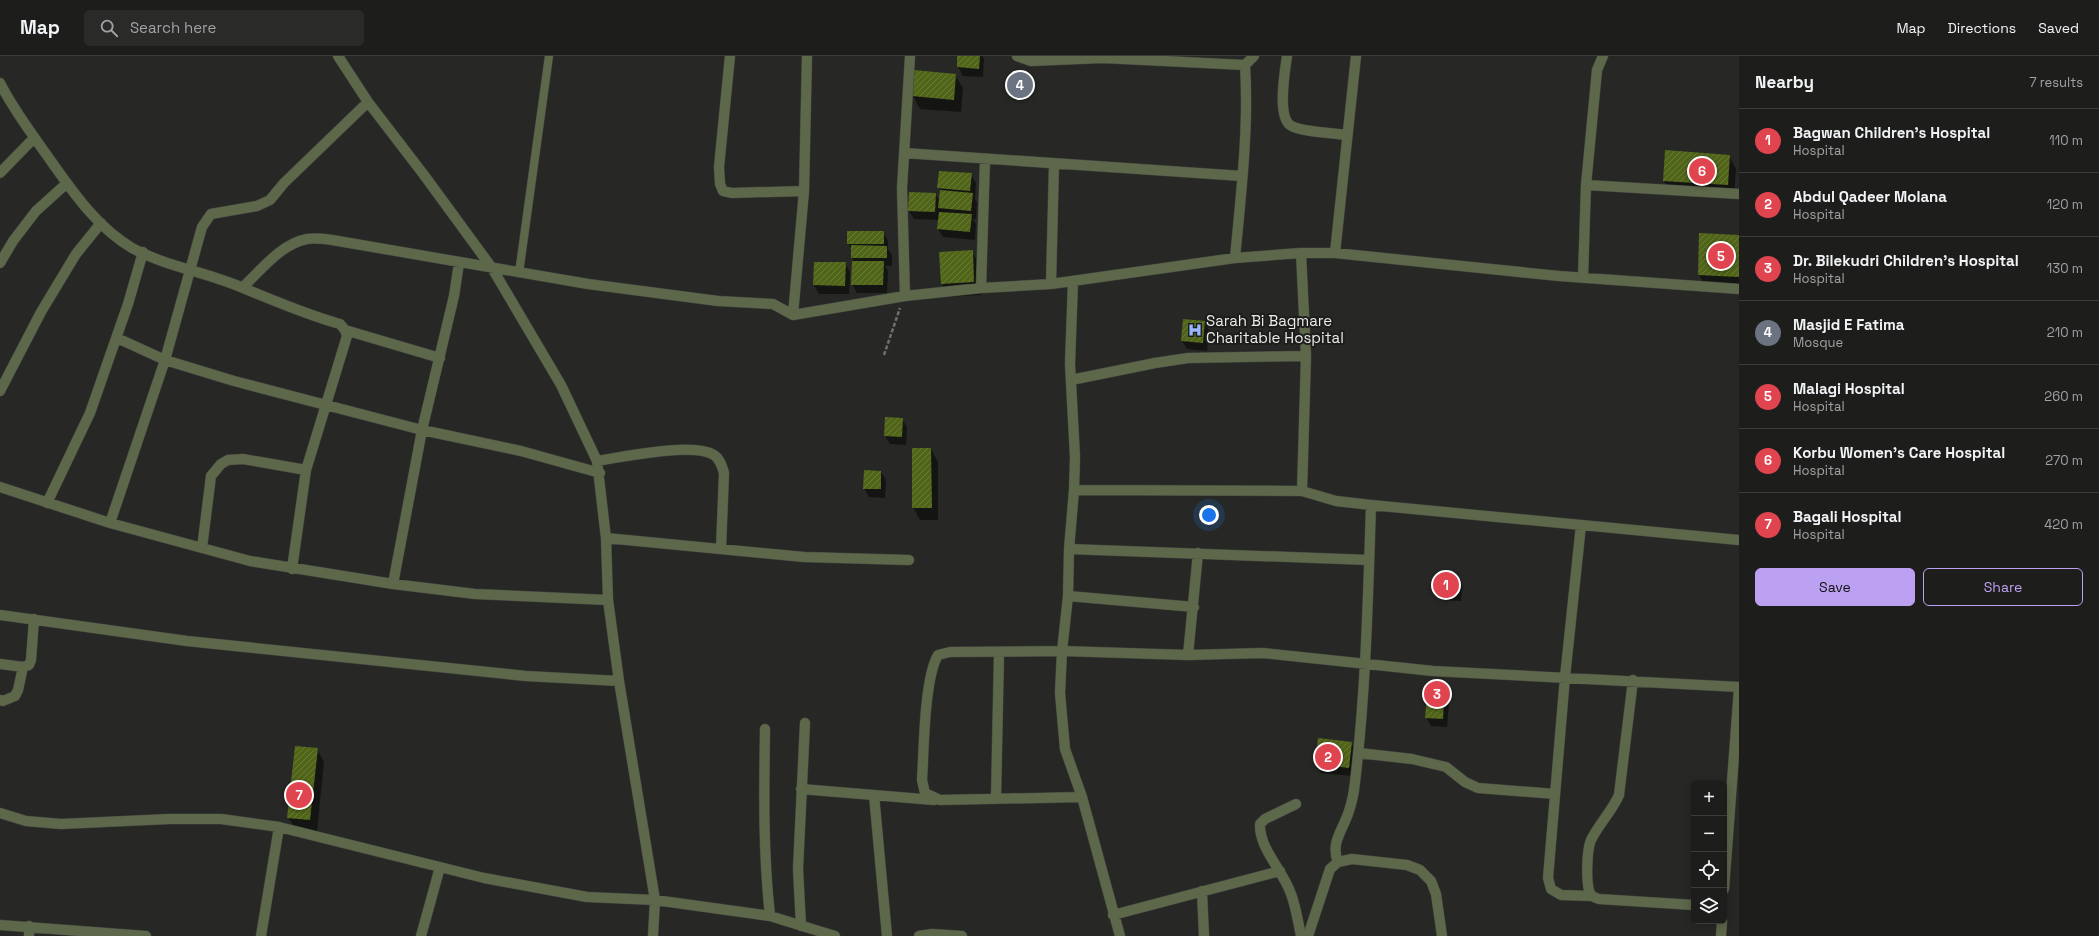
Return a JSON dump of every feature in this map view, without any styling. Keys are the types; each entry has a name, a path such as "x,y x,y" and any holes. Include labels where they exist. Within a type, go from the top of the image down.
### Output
{"street":[{"path":"338,56 368,102 492,268 561,385 597,461 600,473 606,538 608,600 619,681 655,900 653,936"},
{"path":"730,56 719,167 720,184 724,191 732,193 804,191"},
{"path":"793,315 804,191 807,56"},
{"path":"905,296 902,188 910,56"},
{"path":"1017,56 1031,60 1103,57 1197,59 1245,65"},
{"path":"1235,258 1242,176 1245,65 1254,56"},
{"path":"1287,56 1283,103 1284,117 1290,125 1302,129 1347,135"},
{"path":"1335,253 1356,56"},
{"path":"1583,278 1586,185 1596,70 1603,56"},
{"path":"1,89 17,114 80,201 101,223 132,247 164,262 243,287 259,296 340,324 345,330 347,336 306,470 292,569"},
{"path":"110,523 165,360 202,227 211,214 257,206 270,200 284,183 368,102"},
{"path":"0,172 34,138"},
{"path":"904,153 1242,176"},
{"path":"981,288 985,159"},
{"path":"1051,284 1054,164"},
{"path":"0,263 13,241 36,211 67,183"},
{"path":"1586,185 1739,194"},
{"path":"0,391 4,375 68,267 76,254 101,223"},
{"path":"243,287 273,258 293,244 308,239 332,240 519,273 718,301 773,304 793,315 905,296 981,288 1051,284 1235,258 1301,253 1335,253 1583,278 1739,289"},
{"path":"47,503 90,413 128,304 142,252"},
{"path":"1301,253 1306,356 1302,491"},
{"path":"393,584 422,430 454,296 459,263"},
{"path":"1073,280 1071,380 1074,490 1069,549 1068,596 1062,651 1060,693 1065,748 1082,797 1113,915 1120,936"},
{"path":"345,330 440,358"},
{"path":"117,338 165,360 234,381 422,430 521,451 600,473"},
{"path":"1071,380 1188,358 1306,356"},
{"path":"597,461 675,450 704,451 714,455 721,462 724,473 721,549"},
{"path":"202,548 211,476 221,464 228,460 243,459 306,470"},
{"path":"0,487 110,523 250,561 292,569 475,594 608,600"},
{"path":"1074,490 1302,491 1336,501 1371,505 1739,540"},
{"path":"1338,862 1334,853 1336,838 1349,812 1354,790 1359,753 1365,664 1371,505"},
{"path":"1581,525 1565,677 1548,878 1551,889 1560,896 1592,896 1599,899 1691,905"},
{"path":"606,538 804,557 909,560"},
{"path":"1069,549 1369,560"},
{"path":"1188,655 1194,607 1198,553"},
{"path":"1068,596 1194,607"},
{"path":"0,615 187,641 526,676 619,681"},
{"path":"0,664 23,667 29,665 31,660 34,619"},
{"path":"940,800 925,793 922,780 929,685 933,663 938,655 950,652 999,653 1062,651 1188,655 1263,654 1433,671 1632,680 1739,687 1738,721 1724,888"},
{"path":"996,798 999,653"},
{"path":"0,700 3,701 15,696 18,690 23,667"},
{"path":"1592,896 1589,890 1588,864 1591,841 1619,795 1632,680"},
{"path":"801,926 798,869 805,723"},
{"path":"766,729 763,819 764,865 770,916"},
{"path":"1359,753 1412,759 1446,767 1465,782 1478,788 1555,794"},
{"path":"801,789 940,800 1082,797"},
{"path":"874,795 887,936"},
{"path":"1296,804 1265,819 1260,824 1260,831 1263,842 1291,893 1301,936"},
{"path":"0,813 26,821 61,824 169,819 221,819 279,827 484,878 587,897 655,900 770,916 835,936"},
{"path":"261,936 279,827"},
{"path":"1308,936 1326,876 1330,869 1338,862 1360,860 1407,865 1420,870 1432,881 1436,894 1442,936"},
{"path":"421,936 440,867"},
{"path":"1113,915 1280,871"},
{"path":"1202,891 1204,936"},
{"path":"1721,936 1722,924"},
{"path":"0,925 29,931 146,936"},
{"path":"919,936 932,934 962,936"}],"lane":[{"path":"519,273 548,56"}],"path":[{"path":"884,355 905,296"}],"building":[{"path":"957,56 980,56 979,69 957,67"},
{"path":"914,70 956,74 954,100 912,96"},
{"path":"1665,150 1730,155 1728,185 1663,181"},
{"path":"939,171 972,173 970,191 937,188"},
{"path":"940,190 973,193 971,211 938,208"},
{"path":"909,192 936,193 935,212 908,211"},
{"path":"939,212 972,214 970,232 937,229"},
{"path":"847,231 884,231 884,244 847,244"},
{"path":"1699,233 1739,235 1739,277 1698,275"},
{"path":"851,245 887,246 887,258 851,258"},
{"path":"973,250 974,282 941,284 939,252"},
{"path":"852,261 884,261 883,285 851,285"},
{"path":"814,262 846,262 845,286 813,285"},
{"path":"1183,319 1205,321 1203,343 1181,341"},
{"path":"885,417 903,418 902,437 884,436"},
{"path":"912,448 931,448 932,508 912,508"},
{"path":"864,470 881,471 881,489 863,489"},
{"path":"1437,576 1457,576 1457,592 1437,592"},
{"path":"1428,683 1445,684 1443,719 1425,718"},
{"path":"1318,738 1352,742 1349,768 1315,764"},
{"path":"295,746 318,748 310,820 287,818"}],"place":[{"name":"Masjid E Fatima","path":"1020,85"},
{"name":"Korbu Women's Care Hospital","path":"1702,171"},
{"name":"Malagi Hospital","path":"1721,256"},
{"name":"Sarah Bi Bagmare Charitable Hospital","path":"1195,330"},
{"name":"Bagwan Children's Hospital","path":"1446,585"},
{"name":"Dr. Bilekudri Children's Hospital","path":"1437,694"},
{"name":"Abdul Qadeer Molana","path":"1328,757"},
{"name":"Bagali Hospital","path":"299,795"}]}
